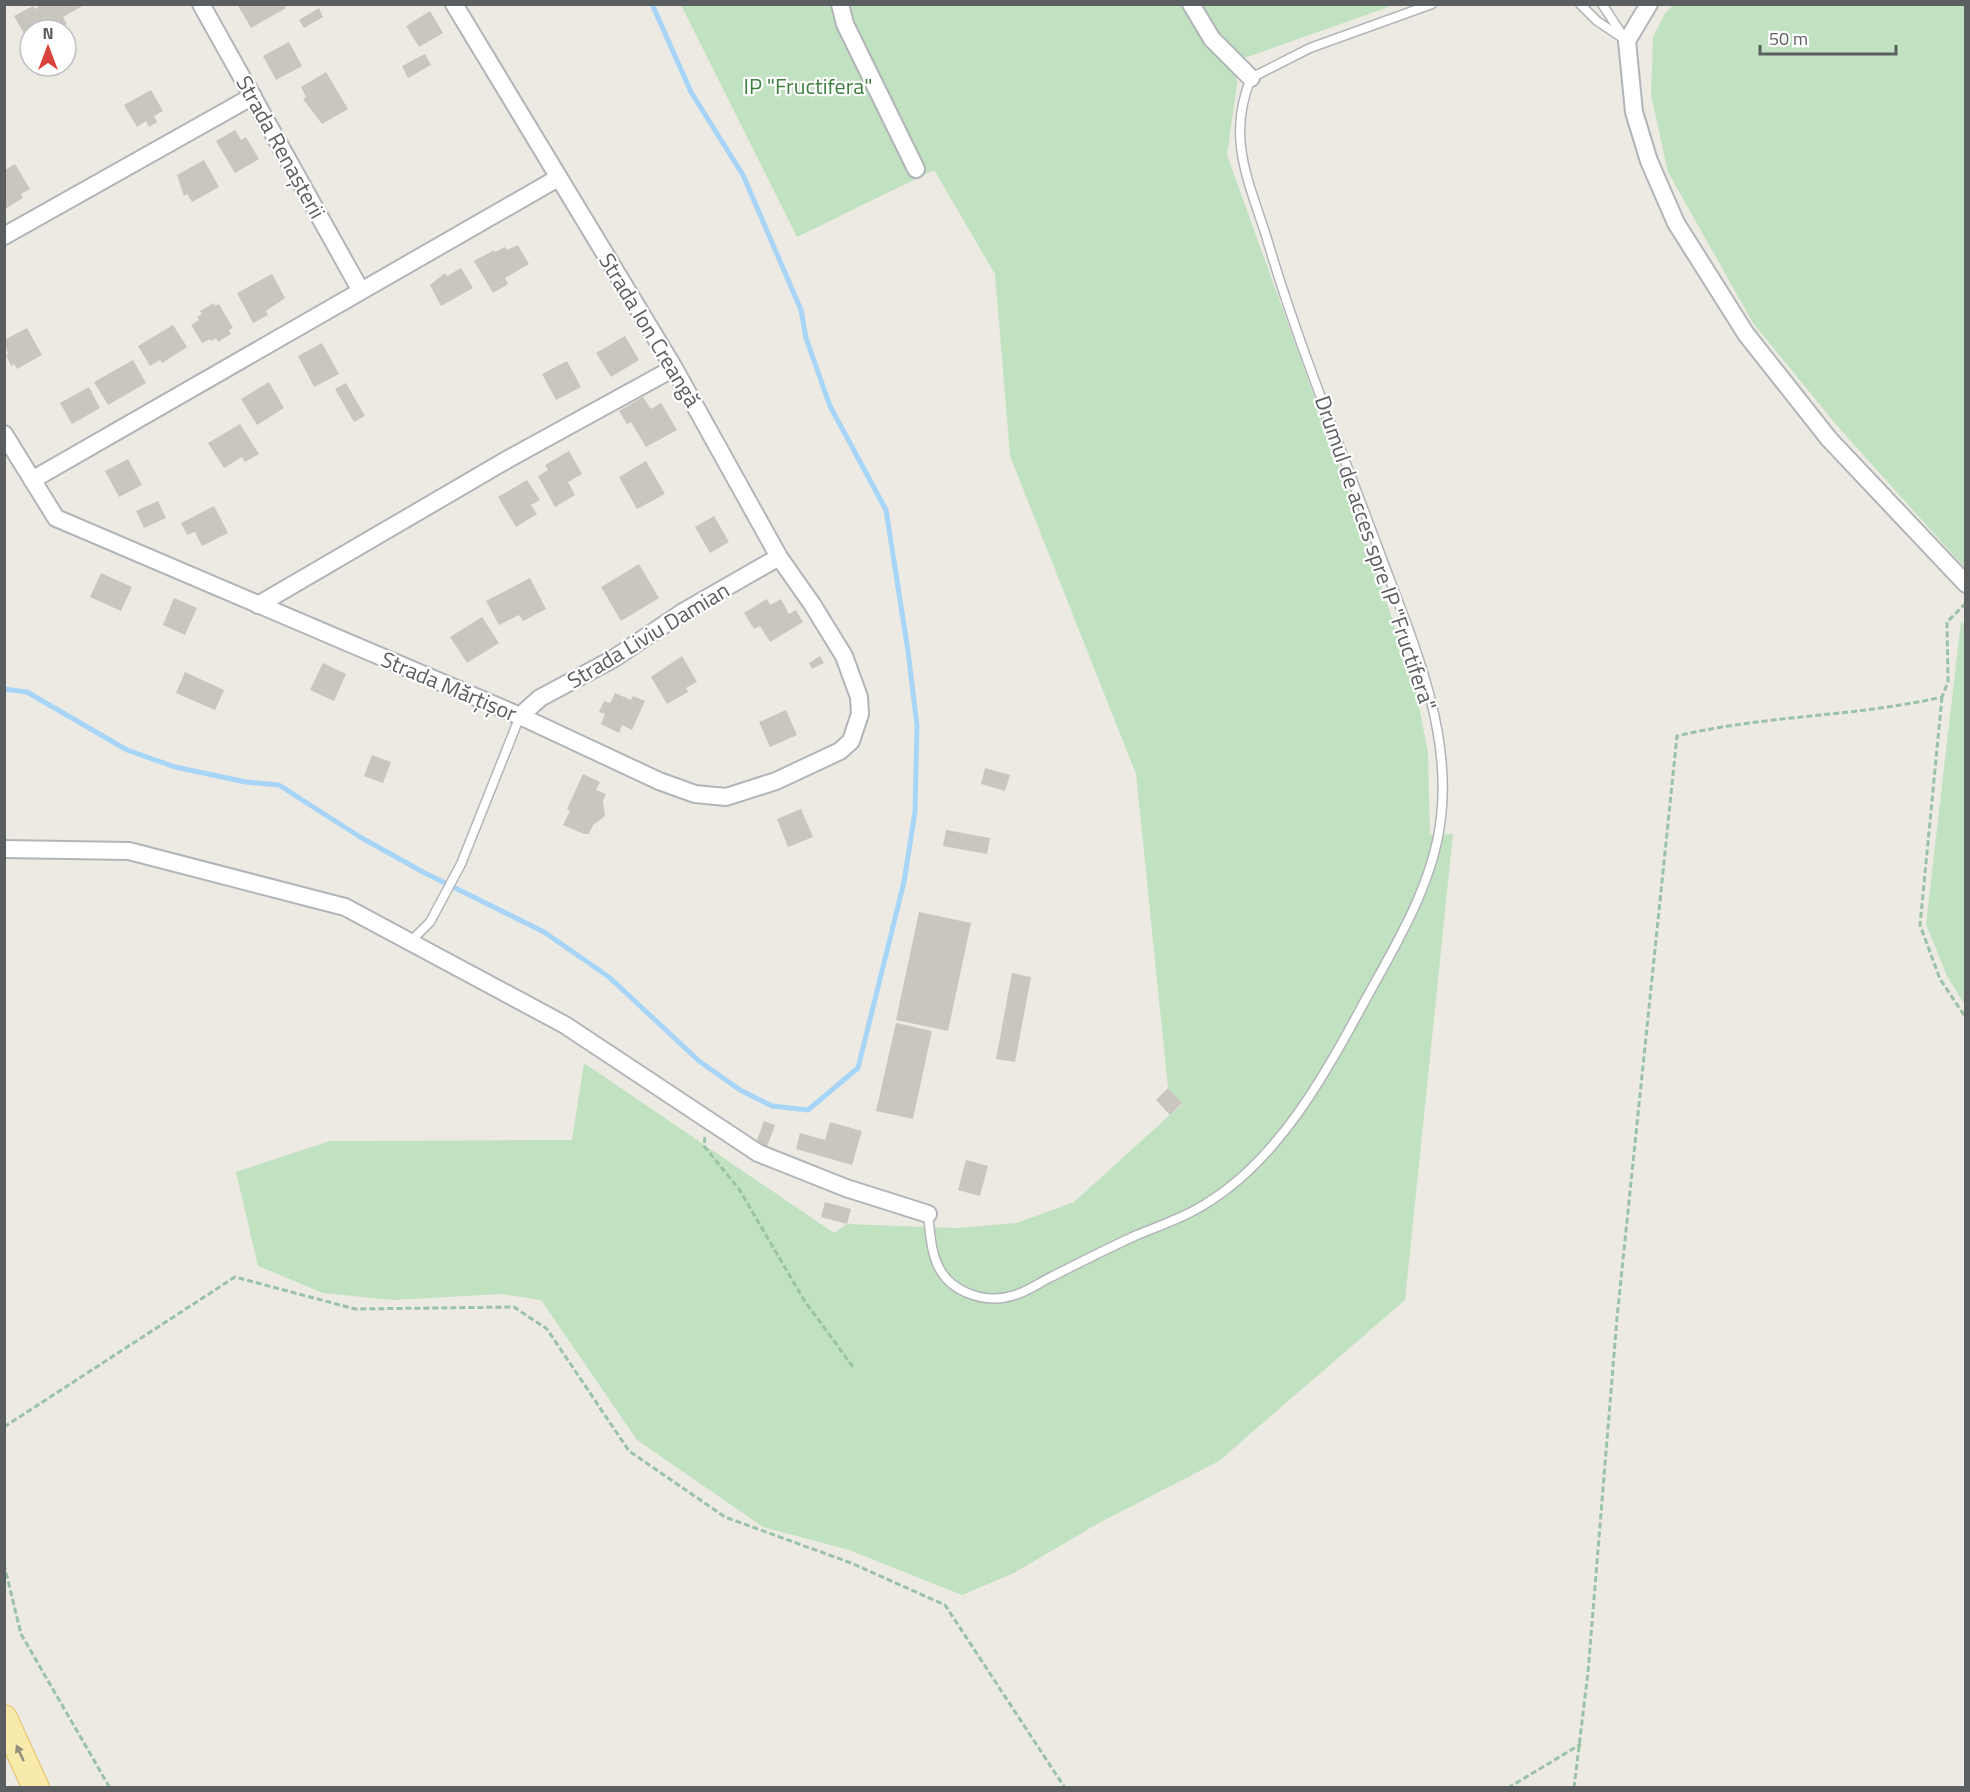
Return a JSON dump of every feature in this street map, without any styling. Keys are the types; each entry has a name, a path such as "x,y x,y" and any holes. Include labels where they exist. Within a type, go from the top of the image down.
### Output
{"main road":[{"path":"4,1718 36,1788"}],"street":[{"name":"Strada Renașterii","path":"201,4 361,291"},
{"name":"Strada Ion Creangă","path":"454,4 674,368 778,557 812,604 844,656"},
{"path":"840,4 845,24 916,169"},
{"path":"1191,4 1212,39 1251,78"},
{"path":"1649,4 1627,41 1634,112 1649,161 1676,223 1746,334 1829,439 1965,584"},
{"path":"4,236 253,96"},
{"path":"32,480 558,178"},
{"path":"258,605 510,458 674,368"},
{"name":"Strada Mărțișor","path":"4,434 56,518 520,716 659,781 695,794 726,797 776,781 840,751 851,741 860,714 860,697 844,656"},
{"name":"Strada Liviu Damian","path":"520,716 540,698 613,659 683,612 778,557"},
{"path":"4,849 129,851 345,907 565,1025 758,1153 846,1188 928,1214"}],"lane":[{"path":"1251,78 1310,48 1432,4"},
{"path":"1580,4 1597,21 1627,41"},
{"path":"1602,4 1627,41"},
{"name":"Drumul de acces spre IP \"Fructifera\"","path":"928,1214 935,1260 945,1278 960,1290 986,1299 1015,1296 1128,1239 1208,1203 1237,1182 1270,1147 1300,1108 1349,1030 1406,924 1434,854 1443,795 1440,738 1411,639 1281,285 1239,146 1241,102 1251,78"},
{"path":"410,942 430,922 461,864 520,716"}],"path":[{"path":"1965,603 1947,622 1948,682 1942,697 1920,925 1940,980 1965,1018"},
{"path":"1574,1788 1581,1744 1617,1318 1677,736 1719,726 1900,707 1942,697"},
{"path":"708,1120 704,1146 739,1189 804,1300 853,1367"},
{"path":"4,1427 236,1277 355,1309 514,1308 547,1329 629,1451 725,1517 851,1563 945,1605 1065,1788"},
{"path":"4,1564 21,1634 110,1788"},
{"path":"1508,1788 1581,1744"}],"green space":[{"name":"IP \"Fructifera\"","path":"681,5 1394,5 1225,65 1236,73 1237,84 1227,155 1366,540 1416,690 1428,753 1430,835 1453,834 1405,1300 1219,1461 1097,1524 1014,1573 962,1595 849,1550 763,1527 637,1440 541,1300 501,1294 393,1300 323,1293 258,1266 236,1172 330,1141 572,1140 584,1063 834,1233 847,1224 956,1228 1017,1223 1074,1202 1182,1104 1168,1088 1136,774 1010,456 995,274 934,170 797,237"},
{"path":"1673,5 1965,5 1965,568 1839,428 1753,323 1668,172 1651,95 1653,37 1664,15"},
{"path":"1961,621 1966,626 1965,1005 1947,976 1926,924"}],"building":[{"path":"42,4 86,4 64,18 18,18 18,23 14,16 33,6 35,9"},
{"path":"237,4 284,4 286,8 251,28"},
{"path":"319,8 323,17 304,28 299,20"},
{"path":"430,11 443,33 419,47 406,26"},
{"path":"289,42 302,66 276,80 263,56"},
{"path":"425,54 431,65 408,78 402,66"},
{"path":"326,72 348,109 322,124 303,99 306,97 301,87"},
{"path":"151,90 163,111 154,116 157,122 149,127 146,121 137,127 124,105"},
{"path":"235,130 241,140 246,137 259,159 235,173 216,141"},
{"path":"204,160 219,187 192,202 187,194 184,196 177,175"},
{"path":"15,164 30,189 21,194 23,198 5,209 5,170"},
{"path":"518,245 529,264 505,278 508,284 493,293 474,261 494,250 495,252 505,247 507,250"},
{"path":"461,268 473,288 441,306 430,285 445,273 447,276"},
{"path":"272,274 285,298 266,311 268,315 253,323 237,293"},
{"path":"214,303 215,306 219,304 233,328 229,330 231,334 218,342 216,338 202,343 191,325 199,320 197,317 202,314 200,311"},
{"path":"173,325 187,347 162,363 160,360 150,366 138,346"},
{"path":"27,328 42,355 17,369 14,364 11,366 6,355 8,354 4,340"},
{"path":"625,336 639,360 611,377 596,353"},
{"path":"322,343 339,374 314,387 298,356"},
{"path":"133,360 146,383 108,405 94,382"},
{"path":"567,361 581,387 556,400 542,374"},
{"path":"269,382 284,408 257,425 241,399"},
{"path":"346,383 365,416 354,422 335,389"},
{"path":"89,387 100,408 72,424 60,403"},
{"path":"643,397 651,409 661,403 677,430 646,447 631,422 627,424 619,411"},
{"path":"240,424 259,454 245,462 242,457 224,468 208,443"},
{"path":"569,451 582,474 568,482 575,495 555,507 538,476 548,470 545,465"},
{"path":"128,459 142,485 119,497 105,471"},
{"path":"646,461 665,494 637,509 619,477"},
{"path":"527,480 540,500 531,505 537,514 516,527 498,497"},
{"path":"158,501 166,518 144,528 136,511"},
{"path":"214,506 228,533 202,546 195,532 187,535 181,523"},
{"path":"714,516 729,542 710,553 695,527"},
{"path":"639,564 659,598 621,621 601,587"},
{"path":"101,573 132,587 121,611 90,597"},
{"path":"530,578 546,609 523,621 519,615 499,625 486,601"},
{"path":"174,598 197,608 185,635 163,625"},
{"path":"767,599 770,605 781,599 789,614 796,610 803,622 770,642 760,626 754,629 744,613"},
{"path":"482,617 499,643 467,663 450,637"},
{"path":"682,656 697,682 686,688 688,692 667,704 651,677"},
{"path":"820,656 824,663 812,669 809,663"},
{"path":"323,663 346,674 334,701 310,690"},
{"path":"185,672 224,690 215,710 176,693"},
{"path":"615,693 631,700 633,696 645,701 632,730 622,725 619,733 601,724 605,714 599,712 604,701 610,703"},
{"path":"786,710 797,735 770,747 759,722"},
{"path":"372,755 391,762 383,783 364,776"},
{"path":"985,768 1010,775 1005,791 981,784"},
{"path":"583,774 600,782 596,790 606,794 603,801 605,816 593,825 589,834 563,825 570,811 567,809"},
{"path":"801,809 813,837 788,847 777,819"},
{"path":"946,830 990,838 987,854 943,846"},
{"path":"919,912 971,923 948,1031 896,1020"},
{"path":"1012,973 1031,977 1015,1062 996,1059"},
{"path":"896,1023 932,1031 913,1119 876,1111"},
{"path":"1168,1088 1182,1103 1170,1115 1156,1100"},
{"path":"764,1121 775,1125 767,1147 756,1143"},
{"path":"830,1122 862,1131 852,1165 796,1149 800,1133 825,1140"},
{"path":"966,1160 988,1166 980,1196 958,1190"},
{"path":"825,1202 851,1209 847,1224 821,1217"}],"waterway":[{"path":"4,689 27,692 127,750 175,767 246,782 279,785 360,837 423,872 544,932 609,977 699,1061 740,1090 772,1106 808,1110 858,1068 904,882 915,812 917,726 886,510 830,406 806,338 801,310 743,175 691,92 652,4"}]}
